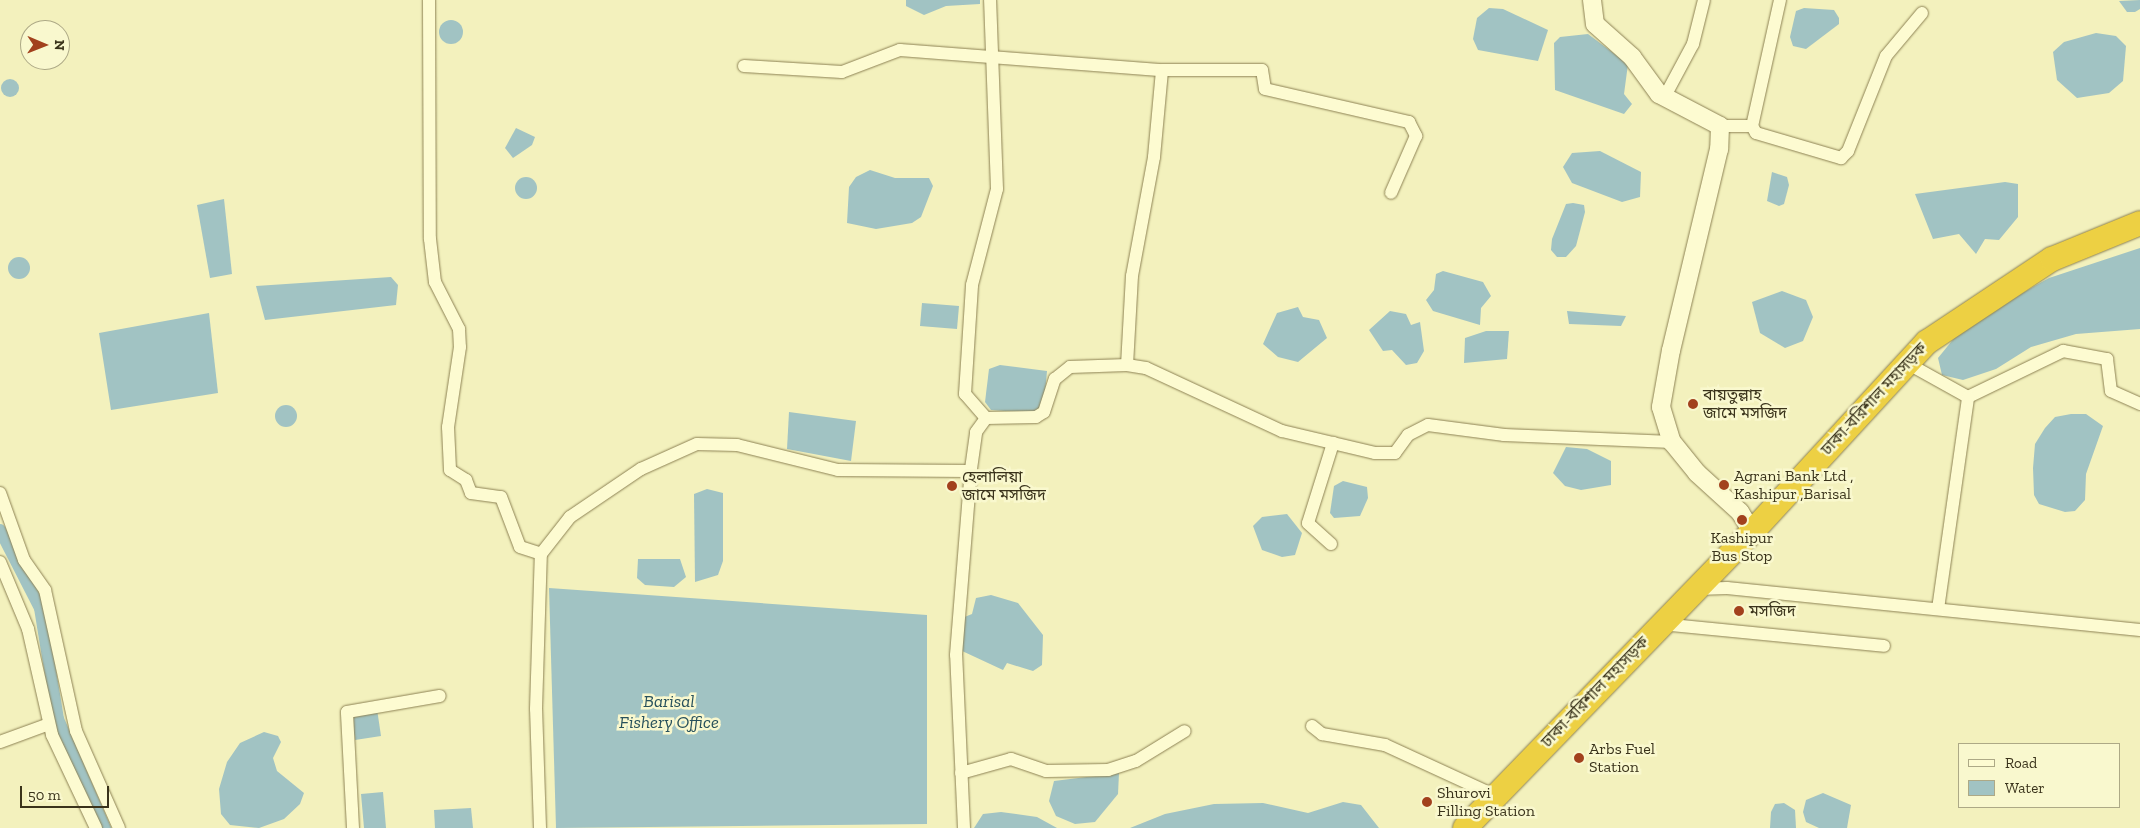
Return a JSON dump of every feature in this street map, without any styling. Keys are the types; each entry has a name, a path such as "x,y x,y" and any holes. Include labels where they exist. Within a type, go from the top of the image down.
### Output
{"highway":[{"name":"ঢাকা-বরিশাল মহাসড়ক","path":"1465,828 1661,624 1913,368 1989,298 2052,259 2140,223"}],"street":[{"path":"429,0 430,239 434,282 459,329 460,347 448,427 450,470 466,480 471,493 501,497 520,547 541,554"},
{"path":"990,0 997,189 972,285 964,394 986,418 1036,417 1044,412 1055,379 1070,368 1127,365 1146,368 1242,416 1332,443 1376,453 1395,453 1408,435 1428,425 1504,435 1672,442"},
{"path":"1592,0 1594,24 1632,58 1664,98 1720,126 1752,126"},
{"path":"1664,98 1693,44 1704,0"},
{"path":"1780,0 1752,126 1756,134 1841,158 1848,151 1886,56 1922,13"},
{"path":"744,66 842,72 900,50 992,59 1162,70 1262,70 1265,89 1409,122 1416,136 1391,193"},
{"path":"1127,365 1132,276 1154,157 1162,70"},
{"path":"1720,126 1719,149 1662,394 1663,420 1672,442 1698,473 1740,512 1752,532"},
{"path":"1968,397 2063,351 2107,359 2111,391 2140,404"},
{"path":"1913,368 1968,397"},
{"path":"1938,610 1968,397"},
{"path":"964,828 956,655 970,471 976,432 986,418"},
{"path":"1331,544 1308,523 1332,443"},
{"path":"540,828 536,709 541,554 570,517 641,469 697,444 737,445 838,470 970,471"},
{"path":"0,493 24,560 45,590 76,731 119,828"},
{"path":"0,562 28,629 49,724 96,828"},
{"path":"1696,589 1727,588 2140,630"},
{"path":"1661,624 1884,646"},
{"path":"353,828 347,712 440,696"},
{"path":"0,742 49,724"},
{"path":"1312,726 1322,734 1385,745 1496,796"},
{"path":"962,773 1011,759 1046,771 1108,770 1136,761 1185,731"}],"water":[{"path":"906,0 980,0 980,4 946,6 924,15 906,6"},
{"path":"2140,0 2140,9 2135,12 2127,12 2119,1"},
{"path":"1489,8 1503,9 1548,30 1538,61 1478,50 1473,39 1477,18"},
{"path":"1804,8 1834,10 1839,18 1839,24 1806,49 1793,46 1790,37 1796,11"},
{"path":"446,20 456,20 463,27 463,37 456,44 446,44 439,37 439,27"},
{"path":"2096,33 2116,36 2126,46 2123,81 2109,93 2077,98 2057,80 2053,52 2064,42"},
{"path":"1588,34 1628,64 1624,94 1632,104 1624,114 1555,90 1554,43 1560,37"},
{"path":"10,79 16,82 19,88 16,94 10,97 4,94 1,88 4,82"},
{"path":"516,128 535,137 532,145 513,158 505,148"},
{"path":"1600,151 1641,172 1640,197 1622,202 1572,183 1563,167 1572,153"},
{"path":"870,170 895,178 929,178 933,186 921,217 912,223 876,229 847,223 849,187 856,177"},
{"path":"1772,172 1787,177 1789,185 1784,204 1779,206 1767,201"},
{"path":"526,177 534,180 537,188 534,196 526,199 518,196 515,188 518,180"},
{"path":"2005,182 2018,184 2018,217 1999,240 1985,239 1976,254 1959,234 1933,239 1915,194"},
{"path":"224,199 232,274 210,278 197,205"},
{"path":"1566,204 1584,205 1585,212 1576,246 1566,257 1557,257 1551,250 1552,239"},
{"path":"2140,248 2140,329 2076,334 2031,347 1996,369 1963,380 1942,375 1938,358 1964,326 2049,278"},
{"path":"19,257 27,260 30,268 27,276 19,279 11,276 8,268 11,260"},
{"path":"1443,271 1483,282 1491,296 1481,308 1480,325 1433,311 1426,300 1434,290 1436,274"},
{"path":"391,277 398,285 396,305 265,320 256,286"},
{"path":"1782,291 1806,300 1813,317 1803,341 1785,348 1760,333 1752,302"},
{"path":"922,303 959,306 957,329 920,326"},
{"path":"1298,307 1303,317 1319,320 1327,338 1298,362 1278,357 1263,344 1277,313"},
{"path":"1390,311 1406,314 1411,325 1420,322 1424,351 1417,363 1406,365 1392,350 1383,351 1369,330"},
{"path":"1567,311 1626,316 1621,326 1569,324"},
{"path":"209,313 218,393 111,410 99,333"},
{"path":"1486,331 1509,331 1507,359 1464,363 1465,338"},
{"path":"1000,365 1047,371 1044,405 1034,413 991,410 985,402 989,369"},
{"path":"282,405 290,405 297,412 297,420 290,427 282,427 275,420 275,412"},
{"path":"789,412 856,421 851,461 787,449"},
{"path":"2086,414 2103,426 2086,474 2085,500 2075,511 2065,512 2039,504 2034,495 2033,468 2035,444 2045,428 2055,417"},
{"path":"1566,447 1587,449 1611,461 1611,485 1581,490 1565,486 1553,473"},
{"path":"1343,481 1367,487 1368,498 1360,516 1334,518 1330,513 1334,486"},
{"path":"707,489 723,493 723,561 718,575 695,582 694,494"},
{"path":"1287,514 1302,533 1295,555 1282,557 1262,550 1253,526 1262,517"},
{"path":"638,559 680,559 686,577 674,587 645,585 637,578"},
{"name":"Barisal Fishery Office","path":"549,588 927,615 927,824 556,828"},
{"path":"991,595 1018,603 1043,635 1042,665 1033,671 1007,663 1003,670 960,650 962,618 972,614 976,598"},
{"path":"377,709 381,736 355,740 351,713"},
{"path":"264,732 278,736 281,742 273,758 277,771 304,793 300,804 284,819 259,828 230,825 221,814 219,789 227,762 240,743"},
{"path":"1119,773 1118,794 1095,822 1075,824 1056,816 1049,801 1054,781"},
{"path":"383,792 386,828 364,828 361,794"},
{"path":"1823,793 1851,805 1847,828 1819,828 1806,822 1803,812 1806,800"},
{"path":"1343,802 1361,805 1379,828 1130,828 1165,814 1214,804 1263,803 1308,813"},
{"path":"1784,803 1795,810 1796,828 1770,828 1771,812 1775,804"},
{"path":"471,808 473,828 435,828 434,810"},
{"path":"1001,812 1037,817 1057,828 974,828 983,814"}],"waterway":[{"path":"0,530 40,608 58,719 105,828"}],"place":[{"name":"বায়তুল্লাহ জামে মসজিদ","path":"1693,404"},
{"name":"Agrani Bank Ltd , Kashipur ,Barisal","path":"1724,485"},
{"name":"হেলালিয়া জামে মসজিদ","path":"952,486"},
{"name":"Kashipur Bus Stop","path":"1742,520"},
{"name":"মসজিদ","path":"1739,611"},
{"name":"Arbs Fuel Station","path":"1579,758"},
{"name":"Shurovi Filling Station","path":"1427,802"}]}
